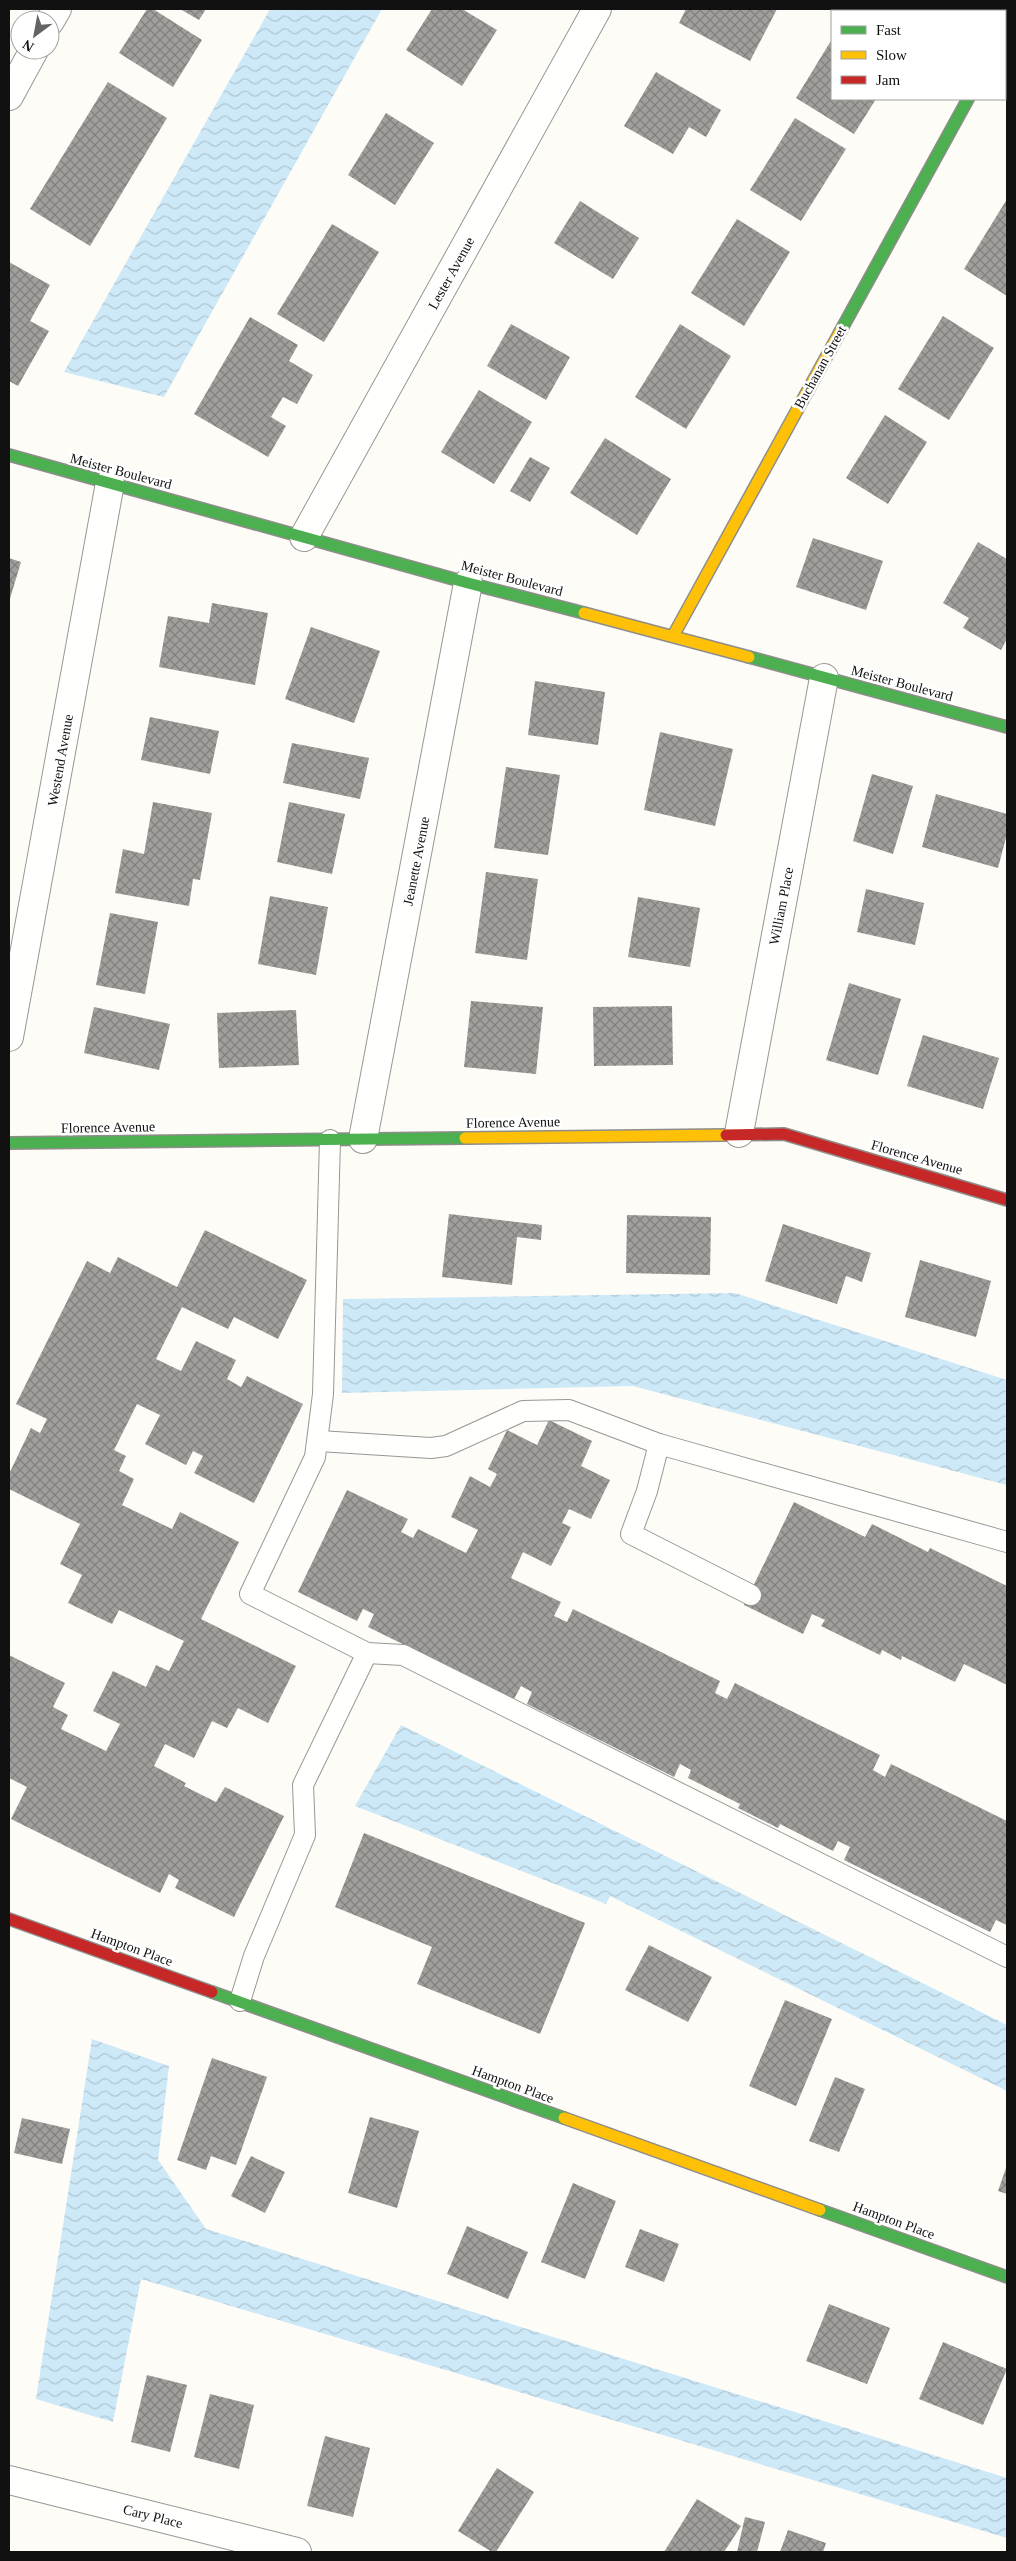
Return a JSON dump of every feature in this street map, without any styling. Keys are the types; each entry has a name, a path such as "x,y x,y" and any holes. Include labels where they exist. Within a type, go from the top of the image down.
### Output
{"street":[{"name":"Lester Avenue","path":"304,537 597,9"},
{"path":"9,96 29,60"},
{"name":"Buchanan Street","path":"673,636 967,100"},
{"name":"Meister Boulevard","path":"9,455 468,583 673,636 1007,727"},
{"name":"Westend Avenue","path":"9,1037 110,484"},
{"name":"Jeanette Avenue","path":"363,1140 468,583"},
{"name":"William Place","path":"739,1134 824,678"},
{"name":"Florence Avenue","path":"9,1143 784,1134 1007,1200"},
{"name":"Hampton Place","path":"9,1919 1007,2277"},
{"name":"Cary Place","path":"9,2480 296,2552"}],"lane":[{"path":"330,1140 323,1394 319,1440 315,1457 250,1594 367,1653 403,1655 1007,1957"},
{"path":"319,1440 431,1448 446,1446 524,1411 569,1410 658,1444 1007,1542"},
{"path":"658,1444 647,1491 631,1534 751,1595"},
{"path":"240,2002 254,1956 305,1835 303,1785 367,1653"}],"water":[{"path":"270,9 382,9 164,397 64,372"},
{"path":"735,1293 1007,1380 1007,1485 633,1386 342,1393 343,1299"},
{"path":"401,1725 1007,2025 1007,2091 610,1896 606,1904 355,1806"},
{"path":"92,2039 169,2066 158,2160 206,2229 1007,2478 1007,2538 141,2279 113,2422 36,2399"}],"building":[{"path":"147,9 153,9 202,40 173,87 119,53"},
{"path":"180,9 206,9 199,20"},
{"path":"432,9 462,9 497,30 462,86 406,50"},
{"path":"686,9 777,9 750,61 679,23"},
{"path":"831,41 831,100 875,100 854,134 796,98"},
{"path":"656,72 721,110 706,137 689,127 673,154 624,126"},
{"path":"108,82 167,118 90,246 30,209"},
{"path":"386,113 434,143 395,205 348,175"},
{"path":"795,118 846,149 801,221 750,190"},
{"path":"1007,199 1007,296 964,269"},
{"path":"580,201 639,238 613,279 554,243"},
{"path":"737,219 790,252 744,326 691,293"},
{"path":"332,224 379,252 324,342 277,314"},
{"path":"9,262 50,285 30,321 49,331 18,386 9,381"},
{"path":"943,316 994,348 949,420 898,389"},
{"path":"250,317 298,345 289,361 313,375 297,404 283,397 271,417 286,426 268,457 194,414"},
{"path":"511,324 570,357 546,400 487,366"},
{"path":"680,324 731,356 686,429 635,397"},
{"path":"479,390 532,422 494,484 441,452"},
{"path":"885,415 927,442 888,504 846,478"},
{"path":"605,438 671,479 637,535 570,493"},
{"path":"530,457 550,468 530,502 510,491"},
{"path":"813,538 883,561 866,610 796,587"},
{"path":"978,542 1007,559 1007,639 1001,650 963,628 969,618 943,603"},
{"path":"9,558 21,562 9,602"},
{"path":"212,603 268,613 255,685 159,667 168,616 209,623"},
{"path":"311,627 380,651 354,723 285,699"},
{"path":"535,681 605,692 598,745 528,735"},
{"path":"150,717 219,731 210,774 141,760"},
{"path":"660,732 733,749 715,826 644,810"},
{"path":"292,743 369,758 360,799 283,783"},
{"path":"506,767 560,775 548,855 494,848"},
{"path":"872,774 913,786 893,854 853,841"},
{"path":"936,794 1007,814 1007,834 998,868 922,847"},
{"path":"153,802 212,813 200,880 193,879 189,906 115,893 123,849 144,854"},
{"path":"289,802 345,814 332,874 277,862"},
{"path":"486,872 538,879 527,960 475,953"},
{"path":"866,889 924,903 915,945 857,932"},
{"path":"270,896 328,907 316,975 258,964"},
{"path":"638,897 700,908 690,967 628,957"},
{"path":"110,913 158,922 145,994 96,985"},
{"path":"849,983 901,999 878,1075 826,1060"},
{"path":"471,1001 543,1007 536,1074 464,1067"},
{"path":"672,1006 673,1065 594,1066 593,1007"},
{"path":"94,1007 170,1024 159,1070 84,1053"},
{"path":"296,1010 299,1065 219,1068 217,1013"},
{"path":"923,1035 999,1058 983,1109 907,1086"},
{"path":"449,1214 542,1225 541,1240 517,1237 512,1285 442,1277"},
{"path":"627,1215 711,1217 710,1275 626,1273"},
{"path":"783,1224 871,1253 862,1282 846,1276 837,1304 765,1281"},
{"path":"205,1230 307,1280 278,1339 234,1317 228,1329 182,1307 156,1359 181,1371 196,1341 236,1360 227,1379 241,1387 247,1376 303,1404 254,1503 194,1473 203,1456 193,1451 186,1465 145,1444 160,1415 137,1404 114,1450 126,1456 119,1471 134,1479 122,1505 172,1529 180,1512 239,1542 201,1619 296,1666 268,1723 238,1708 227,1728 212,1721 194,1758 165,1744 154,1766 186,1783 184,1786 216,1802 225,1787 284,1816 234,1917 175,1888 179,1880 169,1874 160,1893 11,1819 27,1787 9,1778 9,1655 65,1683 53,1707 68,1715 61,1729 106,1751 120,1724 93,1711 113,1671 146,1687 156,1665 169,1671 184,1641 119,1610 112,1624 68,1603 82,1575 60,1564 80,1524 9,1489 9,1474 31,1428 40,1433 47,1419 16,1404 87,1261 110,1273 118,1257 177,1287"},
{"path":"920,1260 991,1281 976,1337 905,1317"},
{"path":"549,1420 592,1441 581,1466 610,1480 591,1519 569,1509 562,1523 571,1527 551,1566 523,1552 511,1578 561,1602 554,1616 567,1622 573,1609 720,1681 715,1693 727,1699 735,1683 880,1755 873,1770 885,1777 891,1764 1007,1821 1007,1925 996,1920 990,1932 844,1860 850,1847 838,1841 833,1851 780,1824 778,1828 738,1808 740,1804 688,1778 691,1770 680,1764 674,1777 527,1704 532,1692 521,1686 514,1699 368,1627 374,1614 363,1609 357,1621 298,1592 347,1490 408,1519 401,1532 413,1538 418,1529 466,1553 478,1530 451,1517 470,1476 490,1487 497,1474 488,1469 507,1430 537,1445"},
{"path":"794,1502 865,1537 872,1524 928,1552 930,1548 1007,1586 1007,1685 964,1664 955,1682 902,1656 901,1660 882,1650 880,1655 821,1626 825,1620 812,1614 803,1634 744,1605"},
{"path":"364,1833 585,1923 540,2034 417,1984 432,1947 335,1907"},
{"path":"649,1945 712,1977 688,2022 625,1990"},
{"path":"785,2000 832,2019 796,2106 749,2086"},
{"path":"212,2058 267,2077 236,2165 211,2156 206,2170 177,2160"},
{"path":"835,2077 865,2089 839,2152 809,2141"},
{"path":"370,2117 419,2131 397,2208 348,2193"},
{"path":"22,2118 70,2129 62,2164 14,2153"},
{"path":"251,2156 285,2172 265,2213 231,2196"},
{"path":"1007,2165 1007,2194 998,2191"},
{"path":"573,2183 616,2201 585,2279 541,2262"},
{"path":"467,2226 528,2252 508,2299 447,2274"},
{"path":"640,2229 679,2244 664,2282 625,2267"},
{"path":"829,2304 890,2328 867,2384 806,2361"},
{"path":"943,2342 1007,2369 983,2425 919,2399"},
{"path":"147,2375 187,2385 170,2452 131,2442"},
{"path":"210,2394 254,2405 239,2469 194,2457"},
{"path":"325,2436 370,2448 353,2517 307,2506"},
{"path":"497,2468 534,2492 496,2552 492,2552 458,2531"},
{"path":"697,2499 741,2526 724,2552 664,2552"},
{"path":"745,2517 765,2522 757,2552 737,2552"},
{"path":"788,2530 826,2543 823,2552 780,2552"}],"traffic: fast":[{"path":"840,332 967,100"},
{"path":"9,455 468,583 584,613"},
{"path":"749,657 1007,727"},
{"path":"9,1143 465,1138"},
{"path":"212,1992 564,2118"},
{"path":"820,2210 1007,2277"}],"traffic: slow":[{"path":"673,636 840,332"},
{"path":"584,613 749,657"},
{"path":"465,1138 726,1135"},
{"path":"564,2118 820,2210"}],"traffic: jam":[{"path":"726,1135 784,1134 1007,1200"},
{"path":"9,1919 212,1992"}]}
